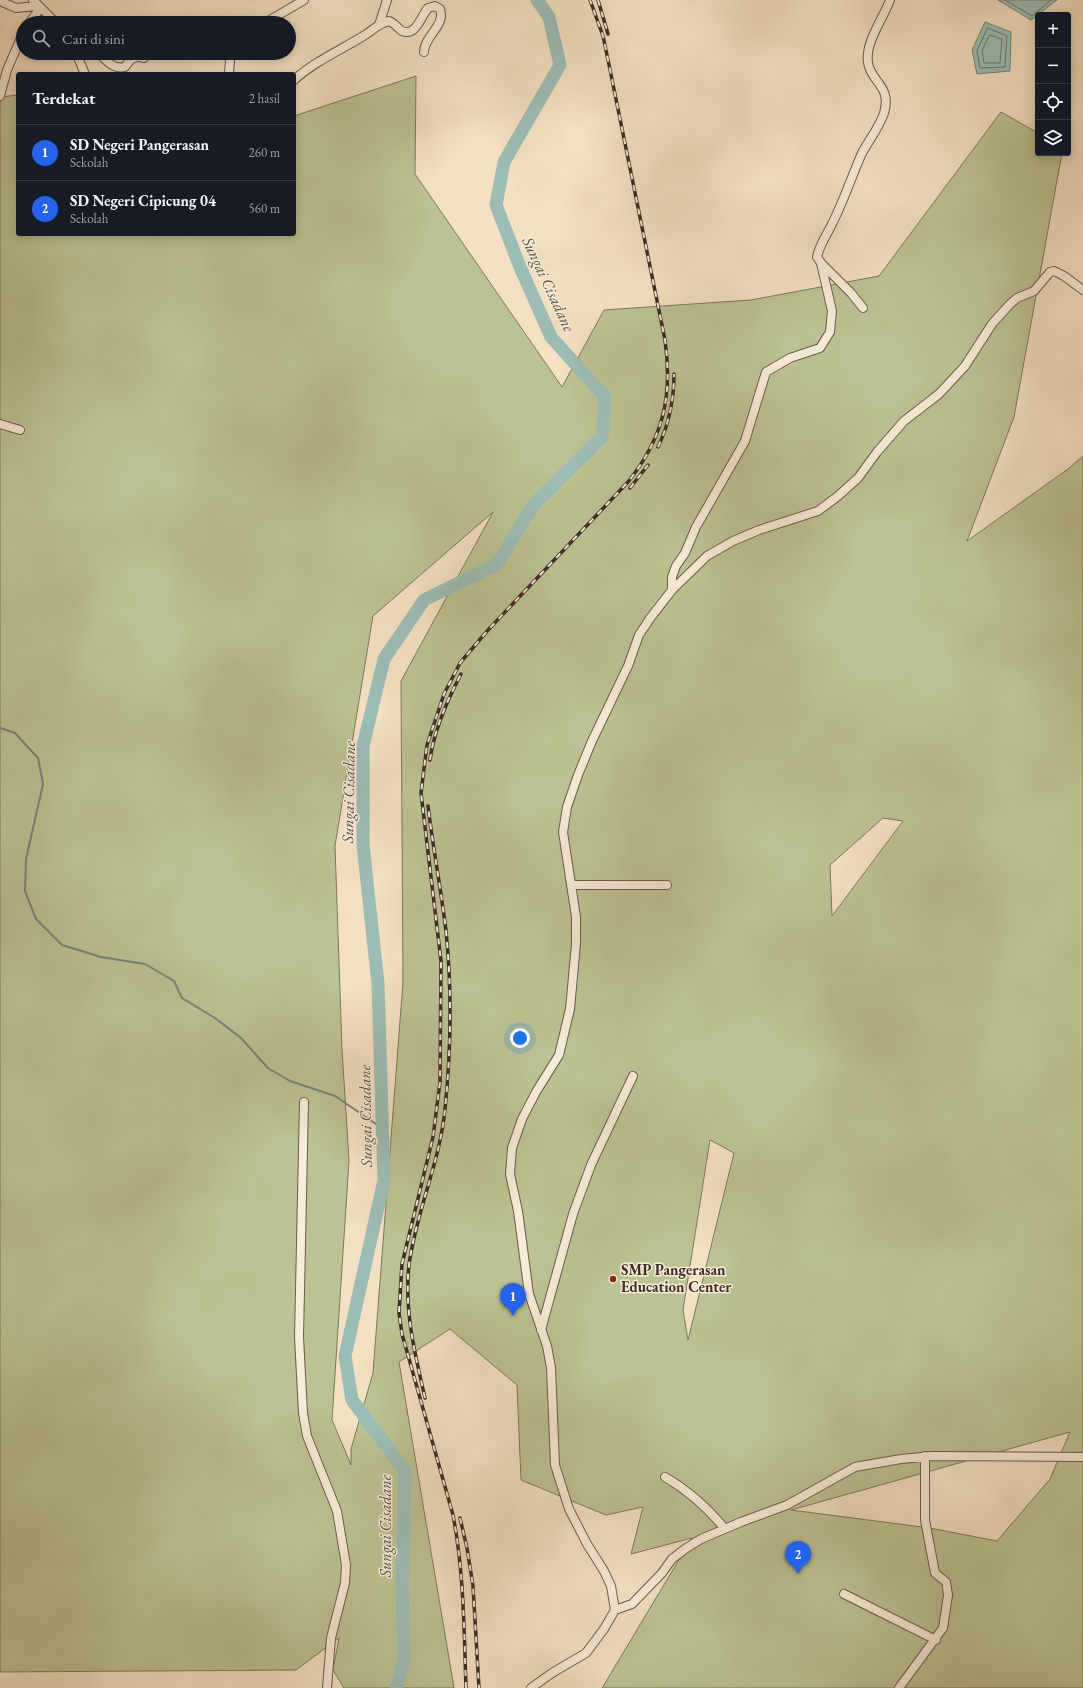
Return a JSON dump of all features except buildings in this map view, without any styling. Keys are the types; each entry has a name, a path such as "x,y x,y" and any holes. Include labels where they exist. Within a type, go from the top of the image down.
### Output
{"street":[{"path":"277,16 304,0"},
{"path":"379,25 387,0"},
{"path":"672,590 672,577 676,566 685,553 696,527 745,441 766,372 790,358 820,348 830,332 832,311 821,263 817,255 847,191 863,151 879,125 884,113 886,103 884,92 869,68 868,61 873,38 890,0"},
{"path":"0,1 16,8 37,5"},
{"path":"32,16 37,5"},
{"path":"37,5 49,16"},
{"path":"296,78 323,58 365,35 379,25 390,22 400,30 409,32 417,25 428,8 432,6 437,7 441,11 440,20 424,47 424,52"},
{"path":"0,96 7,70 16,49"},
{"path":"79,60 84,72"},
{"path":"107,60 113,66 119,68 125,67 131,60"},
{"path":"229,72 230,60"},
{"path":"821,263 841,281 862,308"},
{"path":"531,1688 586,1653 604,1629 615,1610 611,1586 577,1525 565,1498 555,1466 552,1378 547,1346 529,1294 518,1211 512,1187 510,1165 512,1148 527,1108 556,1063 564,1041 570,1008 576,944 576,916 563,832 571,795 592,741 628,666 639,635 651,616 672,590 707,556 722,546 759,530 818,511 838,496 858,478 877,452 904,421 939,394 965,366 992,324 1010,304 1017,298 1034,291 1050,272 1054,271 1064,276 1083,290"},
{"path":"0,424 20,430"},
{"path":"572,885 667,885"},
{"path":"541,1330 573,1214 592,1165 633,1076"},
{"path":"304,1102 299,1337 303,1413 307,1436 335,1504 346,1565 345,1583 331,1638 327,1688"},
{"path":"615,1610 632,1604 640,1597 672,1559 685,1549 725,1529 787,1504 855,1467 901,1458 925,1456 1035,1455 1083,1457"},
{"path":"899,1688 936,1640 944,1627 947,1586 943,1579 935,1573 925,1520 925,1456"},
{"path":"665,1477 690,1492 707,1507 725,1529"},
{"path":"844,1594 936,1640"}],"green space":[{"path":"416,76 415,174 562,387 604,310 751,300 879,276 1001,112 1035,131 1035,156 1061,156 1014,417 967,541 1068,469 1083,456 1083,1688 602,1688 692,1538 631,1554 643,1507 606,1515 521,1480 517,1385 450,1329 399,1362 454,1688 344,1688 333,1670 339,1638 296,1670 0,1672 0,97 16,95 16,236 296,236 296,115","holes":["493,512 401,681 403,982 373,1373 351,1449 351,1465 332,1420 349,1161 342,1049 335,846 373,616","883,818 903,821 832,916 830,865","710,1140 734,1153 688,1340 683,1310","1070,1432 1050,1479 997,1541 930,1528 791,1510"]}],"water":[{"path":"998,0 1057,0 1041,12 1035,12 1035,17 1031,20"},
{"path":"985,22 1011,32 1010,71 977,74 972,50"}],"waterway":[{"name":"Sungai Cisadane","path":"396,1688 404,1660 402,1589 405,1471 352,1400 345,1356 384,1180 378,984 363,845 363,746 384,659 424,600 497,564 534,504 602,437 605,397 551,337 520,267 496,205 504,162 560,65 549,17 537,0"},
{"path":"0,728 15,733 38,758 43,784 26,859 25,891 36,919 62,945 101,957 145,964 174,981 182,998 215,1018 241,1038 268,1068 290,1081 335,1096 382,1128"}],"railway":[{"path":"466,1688 464,1623 457,1536 453,1515 402,1334 399,1313 402,1264 433,1137 440,1082 441,961 421,793 427,745 444,694 460,663 488,630 628,482 650,449 663,416 668,380 665,340 603,36 590,0"},
{"path":"598,0 608,34"},
{"path":"658,447 670,411 674,374"},
{"path":"630,488 648,465"},
{"path":"430,760 442,716 461,674"},
{"path":"425,1398 409,1316 409,1265 412,1245 442,1129 450,1043 449,976 446,931 428,806"},
{"path":"460,1518 467,1548 473,1586 479,1688"}],"place":[{"name":"SMP Pangerasan Education Center","path":"613,1279"},
{"name":"SD Negeri Pangerasan","path":"513,1316"},
{"name":"SD Negeri Cipicung 04","path":"798,1574"}]}
